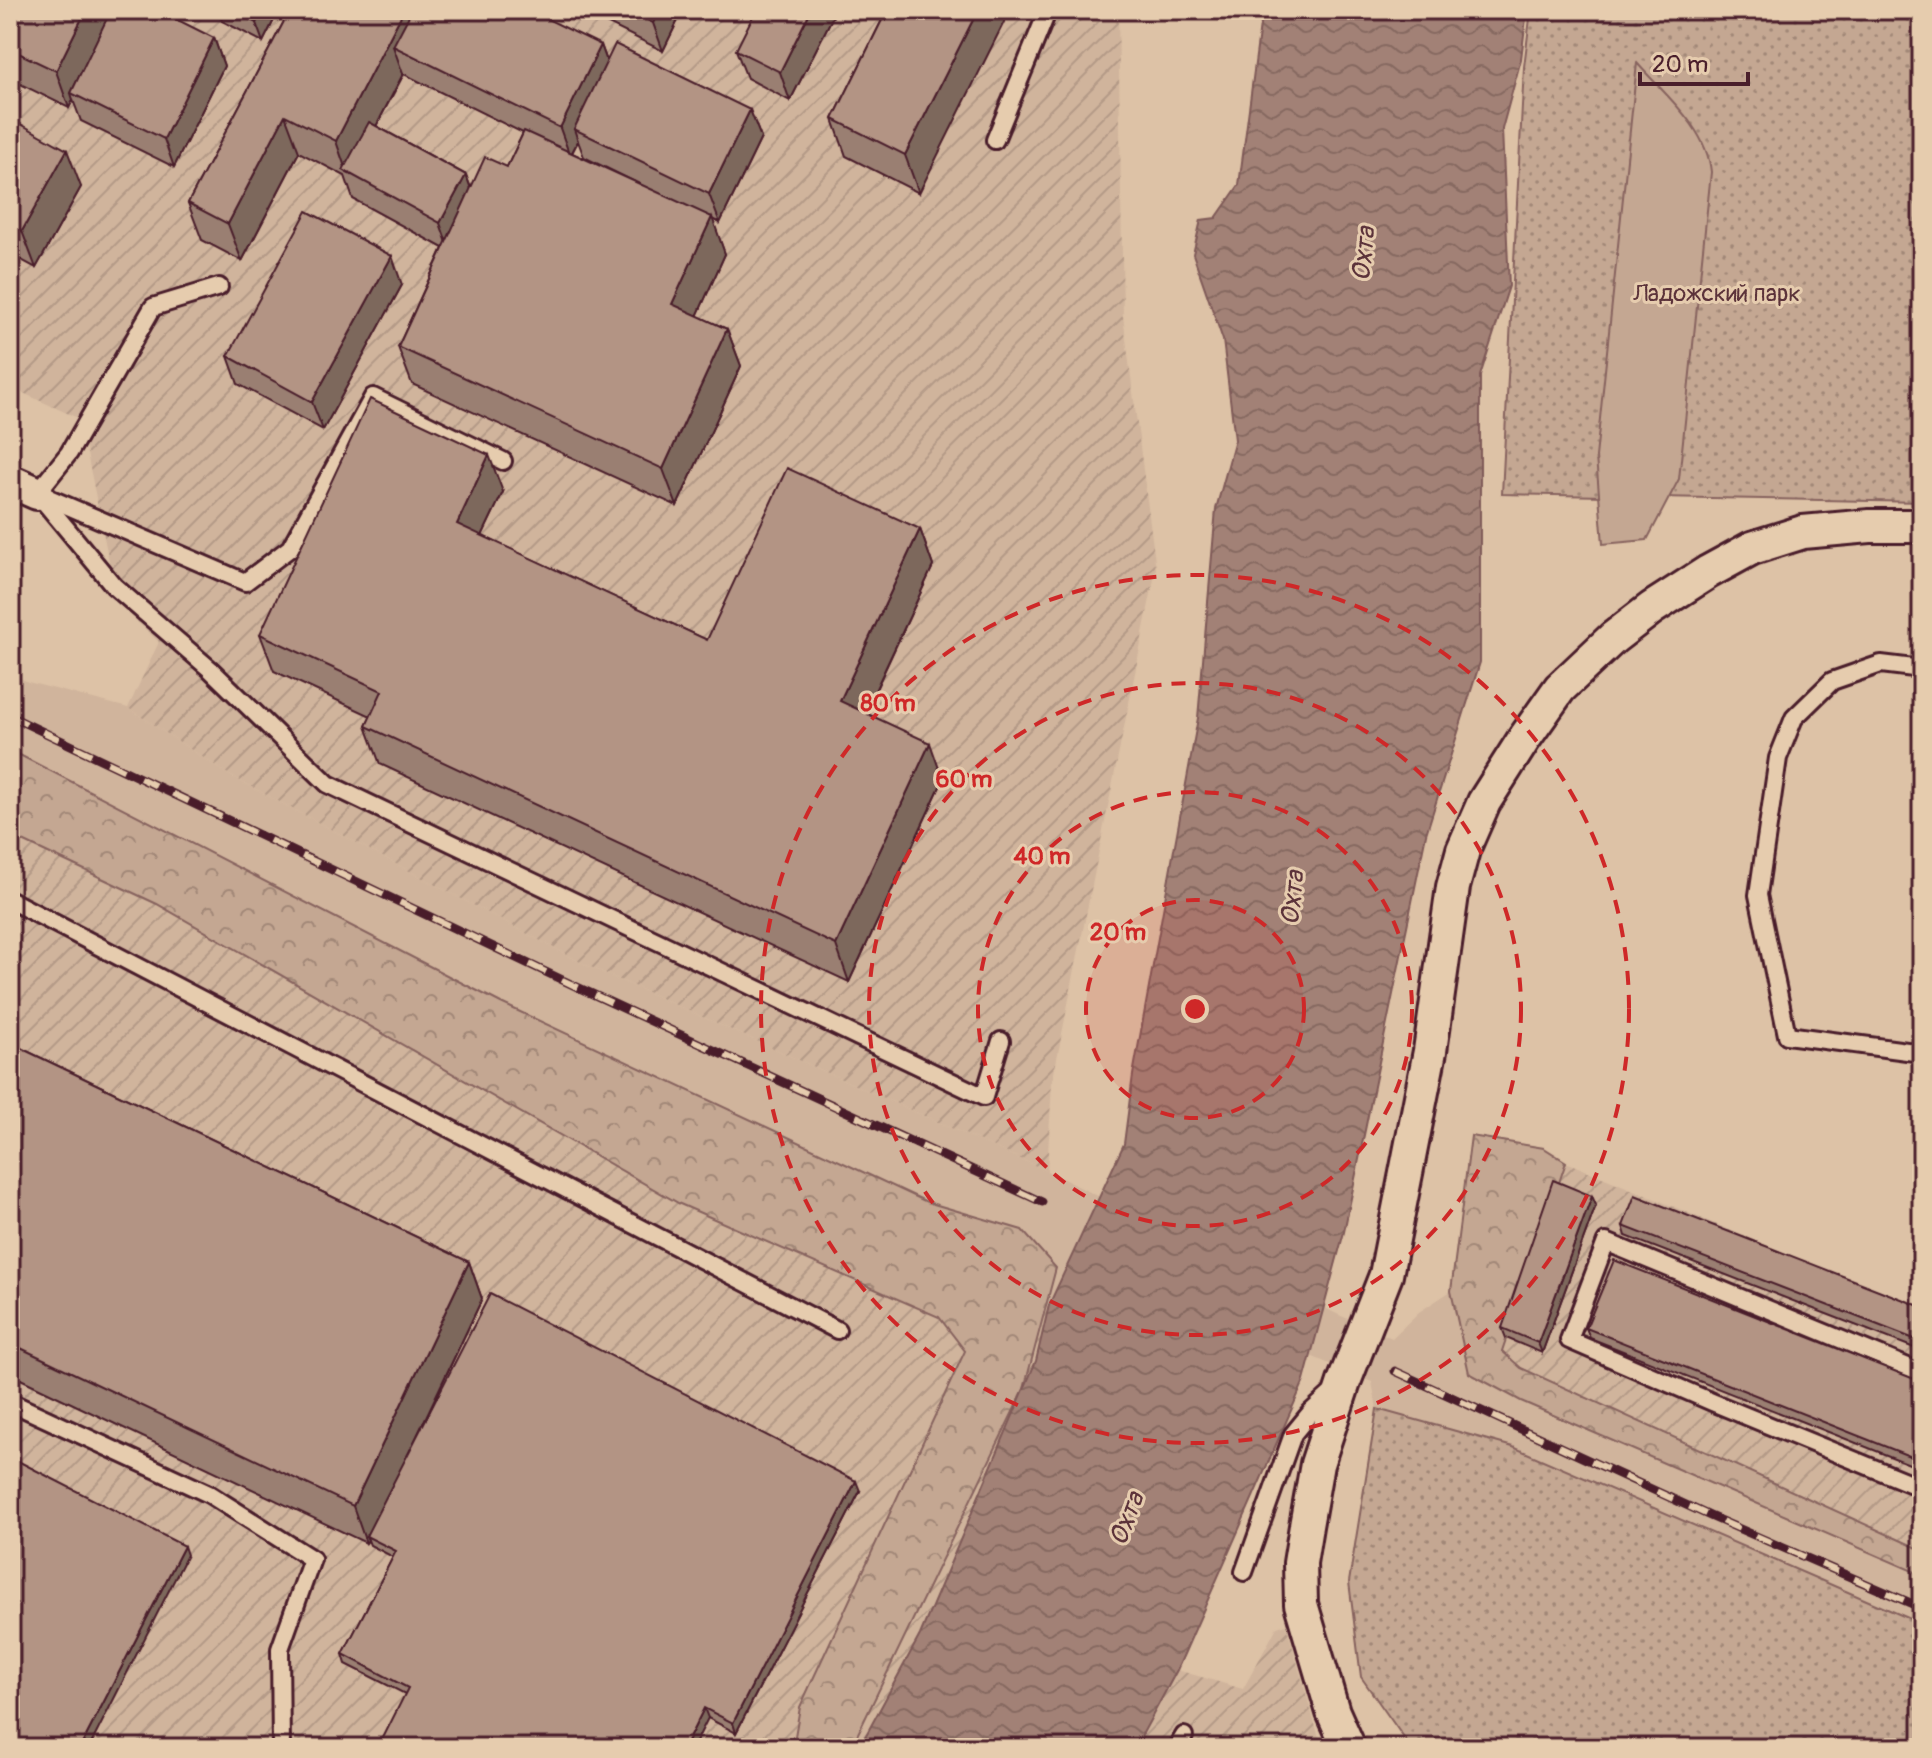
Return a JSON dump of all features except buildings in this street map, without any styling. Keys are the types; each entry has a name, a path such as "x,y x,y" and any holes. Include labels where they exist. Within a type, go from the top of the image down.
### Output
{"street":[{"path":"1349,1748 1333,1712 1304,1618 1300,1563 1317,1464 1344,1382 1386,1275 1430,1051 1453,887 1463,850 1484,802 1560,688 1613,638 1652,608 1752,548 1803,532 1870,526 1922,526"}],"lane":[{"path":"995,140 1048,10"},
{"path":"23,487 69,453 153,307 219,287"},
{"path":"23,487 245,582 290,548 373,397 503,461"},
{"path":"23,487 114,586 210,669 328,784 984,1097 1001,1041"},
{"path":"1922,669 1881,664 1832,681 1794,718 1778,758 1758,895 1787,1035 1922,1053"},
{"path":"10,900 837,1330"},
{"path":"1922,1373 1606,1242 1569,1340 1922,1488"},
{"path":"1244,1572 1293,1434 1311,1412 1344,1382"},
{"path":"10,1402 209,1494 312,1559 280,1649 281,1748"}],"shaded area":[{"path":"10,10 1118,10 1123,316 1156,569 1052,1083 1047,1171 584,964 231,776 128,708 159,642 125,610 114,586 80,419 10,387"},
{"path":"10,673 28,682 128,708 231,776 584,964 1047,1171 1392,1338 1419,1312 1451,1291 1470,1373 1521,1401 1922,1575 1922,1624 1513,1447 1377,1409 1372,1382 1083,1259 1049,1305 10,803"},
{"path":"10,803 1049,1305 1036,1361 920,1635 859,1748 10,1748"},
{"path":"1566,1162 1922,1310 1922,1550 1521,1368 1501,1351"},
{"path":"1286,1624 1322,1748 1135,1748 1177,1670 1243,1689 1277,1627"}],"green space":[{"name":"Ладожский парк","path":"1531,10 1922,10 1922,502 1502,494 1524,67"},
{"path":"1637,63 1693,126 1708,156 1711,172 1679,479 1647,540 1603,544 1596,457"},
{"path":"10,750 501,1003 927,1202 1022,1230 1056,1268 1024,1389 851,1748 793,1748 800,1707 965,1351 939,1317 680,1204 157,904 10,835"},
{"path":"1471,1136 1544,1148 1566,1162 1502,1351 1521,1368 1922,1550 1922,1575 1521,1401 1469,1373 1451,1291"},
{"path":"1377,1409 1513,1447 1922,1624 1922,1748 1411,1748 1361,1677 1349,1582"}],"water":[{"name":"Охта","path":"1262,10 1527,10 1521,59 1502,129 1509,286 1480,376 1480,662 1426,834 1344,1232 1304,1381 1177,1670 1135,1748 859,1748 920,1635 1036,1361 1049,1305 1124,1144 1133,1075 1198,718 1216,509 1235,440 1223,340 1193,254 1201,220 1216,218 1239,185"}],"railway":[{"path":"10,716 573,985 1042,1202"},
{"path":"1395,1371 1710,1516 1922,1608"}]}
